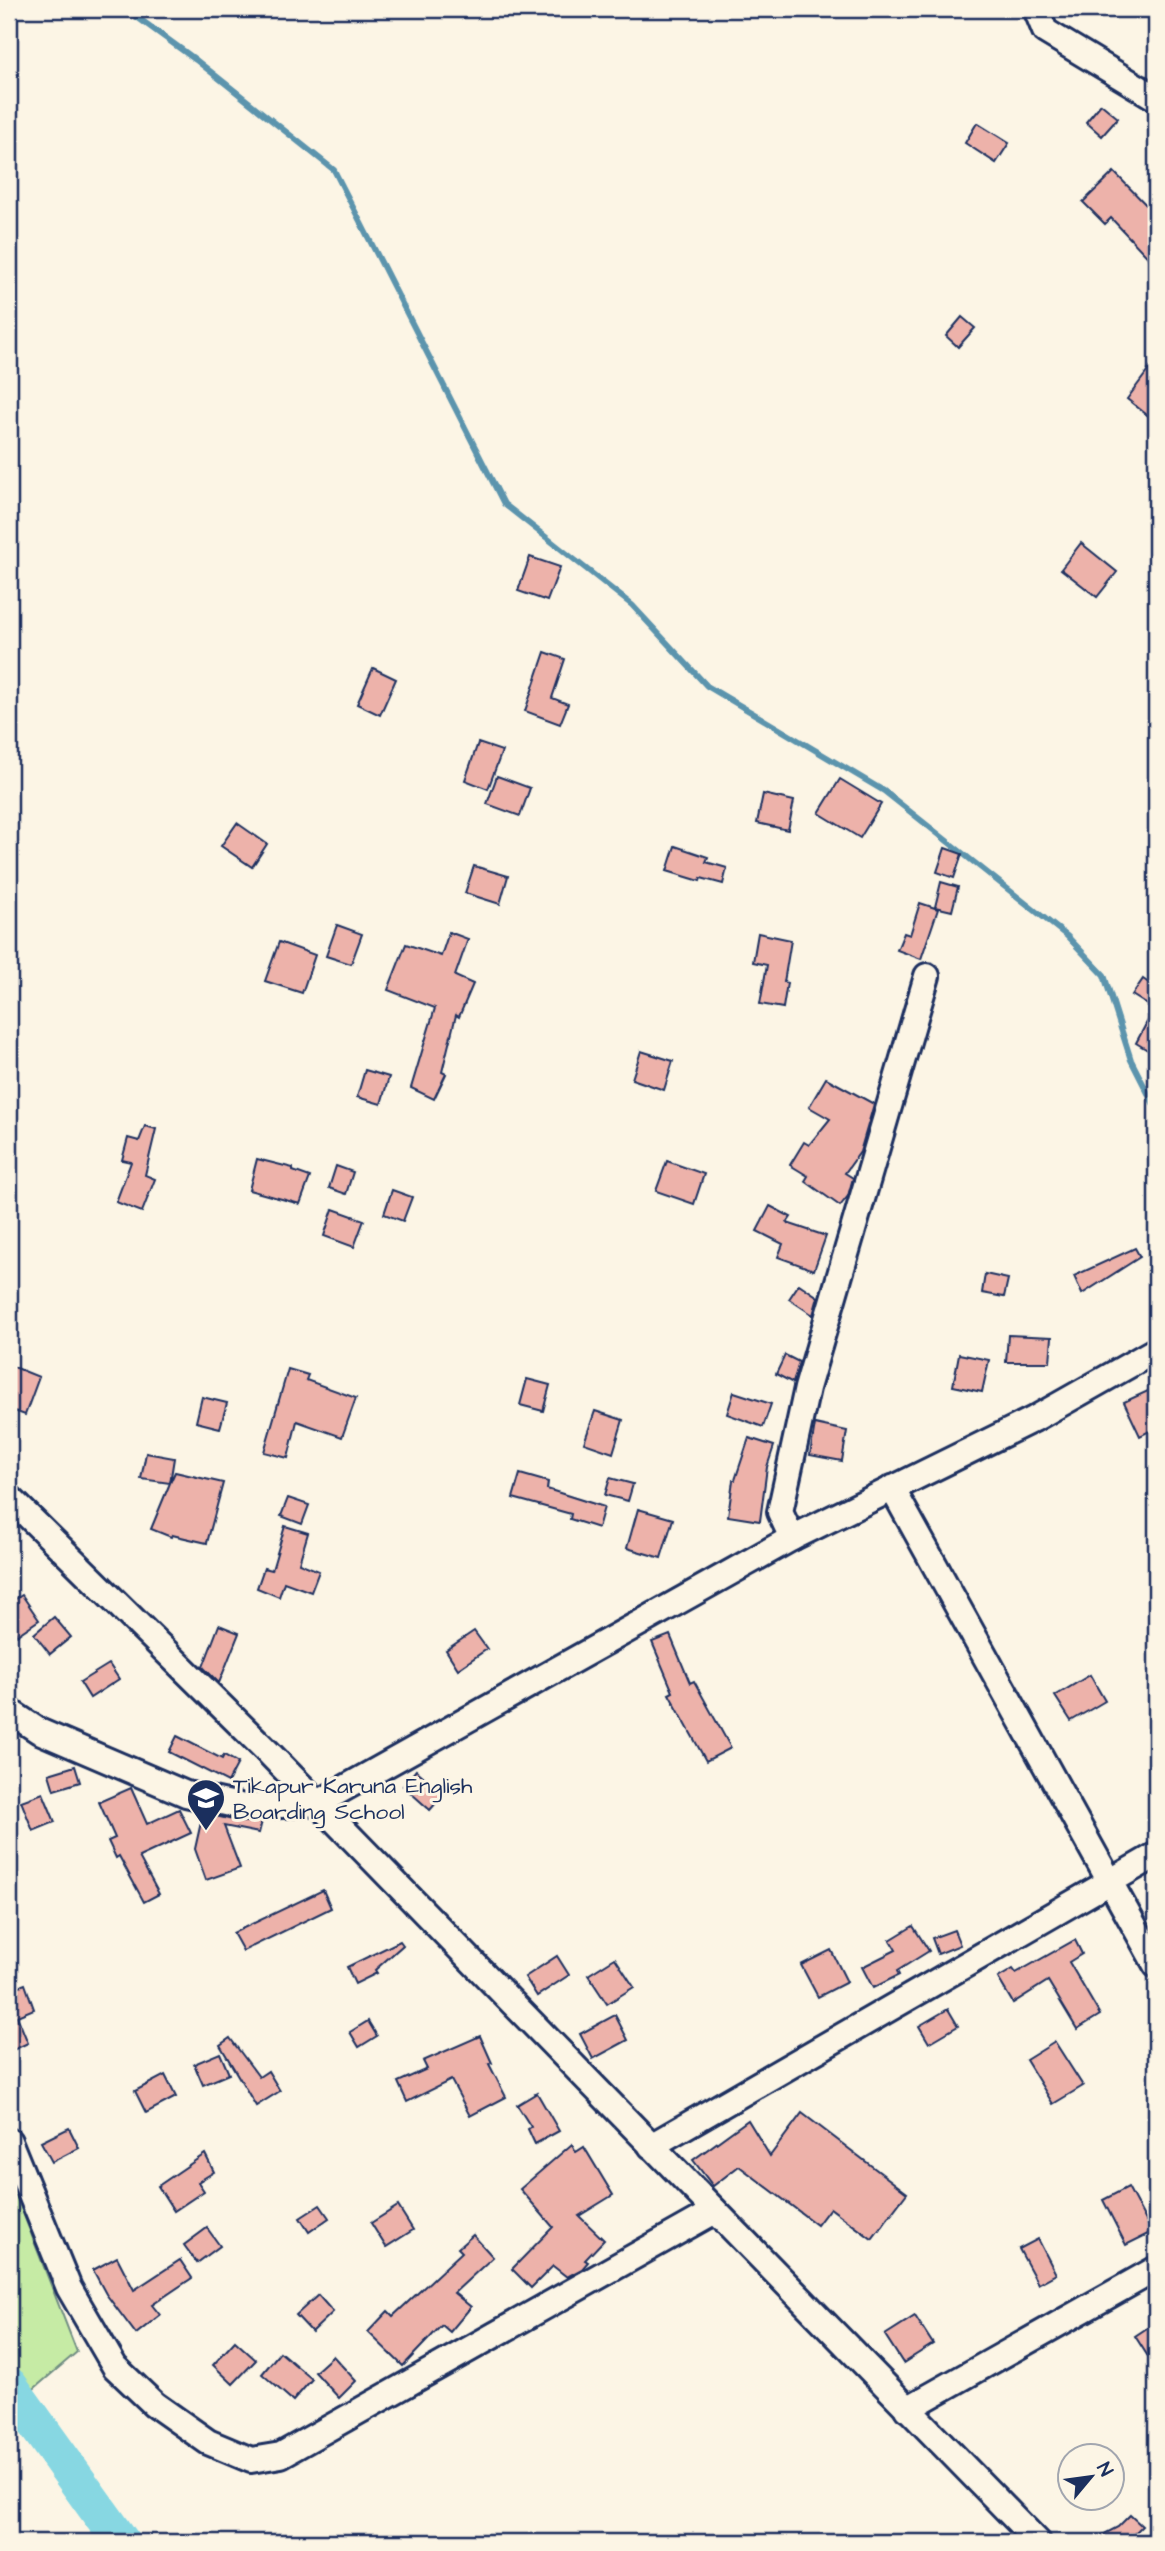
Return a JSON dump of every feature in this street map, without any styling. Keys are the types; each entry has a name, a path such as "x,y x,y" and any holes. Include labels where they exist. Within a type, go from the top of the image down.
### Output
{"street":[{"path":"1036,9 1045,31 1156,98"},
{"path":"792,1538 780,1511 807,1388 927,976"},
{"path":"9,1710 39,1731 186,1794 244,1807 318,1803 792,1538 1034,1419 1156,1350"},
{"path":"892,1488 1156,1965"},
{"path":"9,1497 318,1803 1038,2542"},
{"path":"652,2146 1156,1856"},
{"path":"9,2141 69,2288 115,2368 154,2404 208,2442 251,2460 281,2455 715,2211"},
{"path":"908,2409 1156,2269"}],"green space":[{"path":"9,2177 77,2352 9,2410"}],"building":[{"path":"1101,104 1118,118 1102,136 1086,122"},
{"path":"977,123 1009,143 996,163 965,143"},
{"path":"1114,172 1156,215 1156,266 1111,218 1105,224 1083,202"},
{"path":"962,317 975,328 958,347 946,336"},
{"path":"1156,360 1156,422 1127,399"},
{"path":"1081,543 1117,572 1097,597 1061,569"},
{"path":"530,557 560,567 547,601 518,591"},
{"path":"545,652 565,659 552,698 568,704 560,724 525,711"},
{"path":"373,668 396,679 380,715 357,704"},
{"path":"478,743 502,751 488,789 465,780"},
{"path":"497,776 530,788 520,816 487,804"},
{"path":"840,779 881,804 860,838 819,813"},
{"path":"763,794 794,801 788,830 757,823"},
{"path":"237,823 267,844 252,867 221,846"},
{"path":"675,846 708,857 706,862 727,868 723,884 701,878 700,881 667,871"},
{"path":"945,848 962,854 954,878 937,872"},
{"path":"474,866 508,876 500,904 465,893"},
{"path":"941,882 958,887 952,911 935,907"},
{"path":"920,903 938,909 921,959 897,950 904,933 910,935"},
{"path":"337,925 362,934 351,964 326,956"},
{"path":"449,932 468,939 455,976 473,984 459,1017 456,1015 442,1072 446,1074 434,1099 411,1088 435,1008 388,990 406,944 441,956"},
{"path":"758,933 791,940 783,1008 760,1004 767,965 753,962"},
{"path":"279,942 315,955 302,993 265,981"},
{"path":"1143,979 1156,988 1156,1055 1136,1043 1154,1009 1132,995"},
{"path":"641,1051 673,1061 664,1090 632,1079"},
{"path":"365,1070 389,1077 381,1104 357,1097"},
{"path":"826,1078 874,1104 860,1152 845,1173 853,1178 848,1196 840,1206 805,1181 808,1176 790,1165 804,1142 809,1145 830,1119 809,1107"},
{"path":"145,1126 156,1129 145,1175 155,1179 142,1212 116,1202 131,1162 122,1160 128,1138 139,1141"},
{"path":"257,1159 293,1168 293,1171 310,1177 300,1204 249,1190"},
{"path":"667,1161 704,1174 694,1204 656,1191"},
{"path":"336,1166 353,1172 346,1194 329,1188"},
{"path":"392,1190 412,1197 403,1221 384,1214"},
{"path":"770,1206 791,1217 787,1223 826,1236 814,1270 778,1257 783,1244 757,1231"},
{"path":"333,1209 364,1220 354,1247 324,1236"},
{"path":"1135,1248 1140,1257 1082,1294 1074,1276"},
{"path":"985,1274 1008,1279 1004,1297 982,1293"},
{"path":"799,1284 818,1297 813,1315 789,1299"},
{"path":"1008,1335 1052,1337 1050,1362 1006,1362"},
{"path":"959,1354 989,1360 982,1392 953,1386"},
{"path":"785,1355 799,1362 793,1383 776,1374"},
{"path":"9,1365 39,1377 25,1415 9,1409"},
{"path":"288,1369 308,1375 306,1380 356,1398 342,1437 297,1421 288,1458 264,1452"},
{"path":"527,1379 550,1385 543,1411 520,1405"},
{"path":"1150,1390 1156,1402 1156,1428 1140,1436 1124,1402"},
{"path":"734,1392 771,1404 763,1427 727,1414"},
{"path":"202,1397 227,1403 220,1428 196,1422"},
{"path":"595,1411 623,1420 613,1453 584,1443"},
{"path":"815,1424 847,1431 842,1461 810,1455"},
{"path":"749,1438 774,1446 767,1467 760,1521 728,1516 733,1480"},
{"path":"146,1453 174,1458 170,1483 141,1479"},
{"path":"175,1472 223,1483 207,1543 172,1535 171,1537 151,1529"},
{"path":"520,1474 548,1482 547,1489 604,1507 598,1528 570,1519 571,1514 513,1498"},
{"path":"610,1478 633,1484 628,1501 605,1495"},
{"path":"288,1498 309,1505 302,1524 281,1516"},
{"path":"638,1509 673,1519 661,1558 627,1548"},
{"path":"285,1526 308,1533 299,1563 319,1571 311,1592 284,1582 279,1597 257,1588 264,1568 272,1570"},
{"path":"22,1595 39,1620 17,1635 9,1622 9,1603"},
{"path":"54,1617 71,1637 50,1654 34,1634"},
{"path":"219,1625 239,1633 219,1683 203,1667"},
{"path":"474,1631 487,1649 458,1669 446,1650"},
{"path":"670,1635 690,1683 694,1681 731,1748 706,1761 669,1694 673,1692 652,1642"},
{"path":"109,1664 119,1679 90,1698 80,1682"},
{"path":"1090,1675 1105,1701 1071,1721 1055,1696"},
{"path":"177,1736 222,1759 224,1755 238,1763 228,1782 169,1752"},
{"path":"75,1766 80,1782 54,1790 49,1774"},
{"path":"416,1770 444,1794 430,1810 403,1786"},
{"path":"131,1788 147,1824 179,1809 191,1833 139,1857 159,1894 144,1902 108,1841 115,1838 99,1802"},
{"path":"43,1793 55,1822 33,1831 21,1801"},
{"path":"203,1813 241,1822 262,1821 259,1833 224,1826 240,1868 206,1880 195,1849"},
{"path":"323,1890 331,1908 243,1951 233,1933"},
{"path":"913,1926 929,1951 897,1971 899,1975 873,1988 862,1967 896,1950 890,1940"},
{"path":"954,1930 960,1945 938,1954 932,1938"},
{"path":"1075,1940 1082,1954 1069,1962 1100,2015 1077,2029 1048,1981 1013,2003 998,1978 1013,1969 1016,1973"},
{"path":"400,1941 403,1945 375,1970 377,1973 355,1984 347,1967"},
{"path":"831,1950 847,1982 818,1997 801,1965"},
{"path":"557,1956 569,1975 537,1996 525,1977"},
{"path":"615,1958 634,1987 607,2004 588,1975"},
{"path":"25,1984 34,2009 17,2016 28,2043 9,2052 9,1990"},
{"path":"948,2009 958,2026 929,2043 919,2026"},
{"path":"615,2015 628,2040 593,2059 580,2034"},
{"path":"368,2021 377,2036 359,2047 350,2032"},
{"path":"480,2036 492,2063 489,2064 506,2097 470,2116 451,2080 407,2102 398,2082 427,2069 423,2061"},
{"path":"230,2038 259,2077 268,2071 280,2091 256,2106 220,2045"},
{"path":"1055,2042 1083,2086 1053,2104 1026,2060"},
{"path":"220,2053 229,2074 203,2085 194,2064"},
{"path":"165,2075 176,2097 146,2113 135,2091"},
{"path":"537,2093 559,2131 535,2144 528,2129 531,2127 517,2105"},
{"path":"802,2113 907,2193 872,2239 830,2208 817,2225 739,2166 713,2186 693,2160 748,2120 770,2156"},
{"path":"69,2128 79,2148 52,2162 41,2142"},
{"path":"572,2144 576,2152 584,2147 613,2195 579,2216 604,2240 585,2260 588,2262 582,2269 567,2277 553,2266 531,2288 512,2269 553,2227 520,2189"},
{"path":"205,2154 214,2172 198,2182 204,2191 174,2211 158,2186"},
{"path":"1128,2187 1152,2232 1126,2245 1103,2200"},
{"path":"320,2205 329,2218 309,2232 300,2218"},
{"path":"398,2206 413,2230 386,2247 371,2223"},
{"path":"207,2228 220,2246 197,2263 184,2245"},
{"path":"473,2235 493,2257 454,2293 471,2307 450,2332 442,2325 403,2366 368,2332 388,2311 393,2316 462,2252 458,2248"},
{"path":"1038,2239 1056,2274 1038,2284 1019,2249"},
{"path":"117,2257 134,2290 180,2260 192,2278 152,2305 160,2315 136,2334 106,2294 93,2270"},
{"path":"318,2295 333,2312 312,2332 296,2315"},
{"path":"915,2316 933,2344 903,2363 885,2335"},
{"path":"1156,2322 1156,2369 1135,2336"},
{"path":"235,2341 256,2360 233,2384 213,2365"},
{"path":"280,2352 312,2379 293,2401 262,2374"},
{"path":"333,2356 356,2381 339,2398 315,2372"},
{"path":"1130,2515 1142,2526 1126,2542 1089,2542 1118,2527"}],"waterway":[{"path":"126,9 196,60 334,170 504,504 632,605 707,686 884,791 1067,936 1104,975 1131,1060 1156,1109"},
{"path":"9,2386 121,2542"}],"place":[{"name":"Tikapur Karuna English Boarding School","path":"206,1832"}]}
